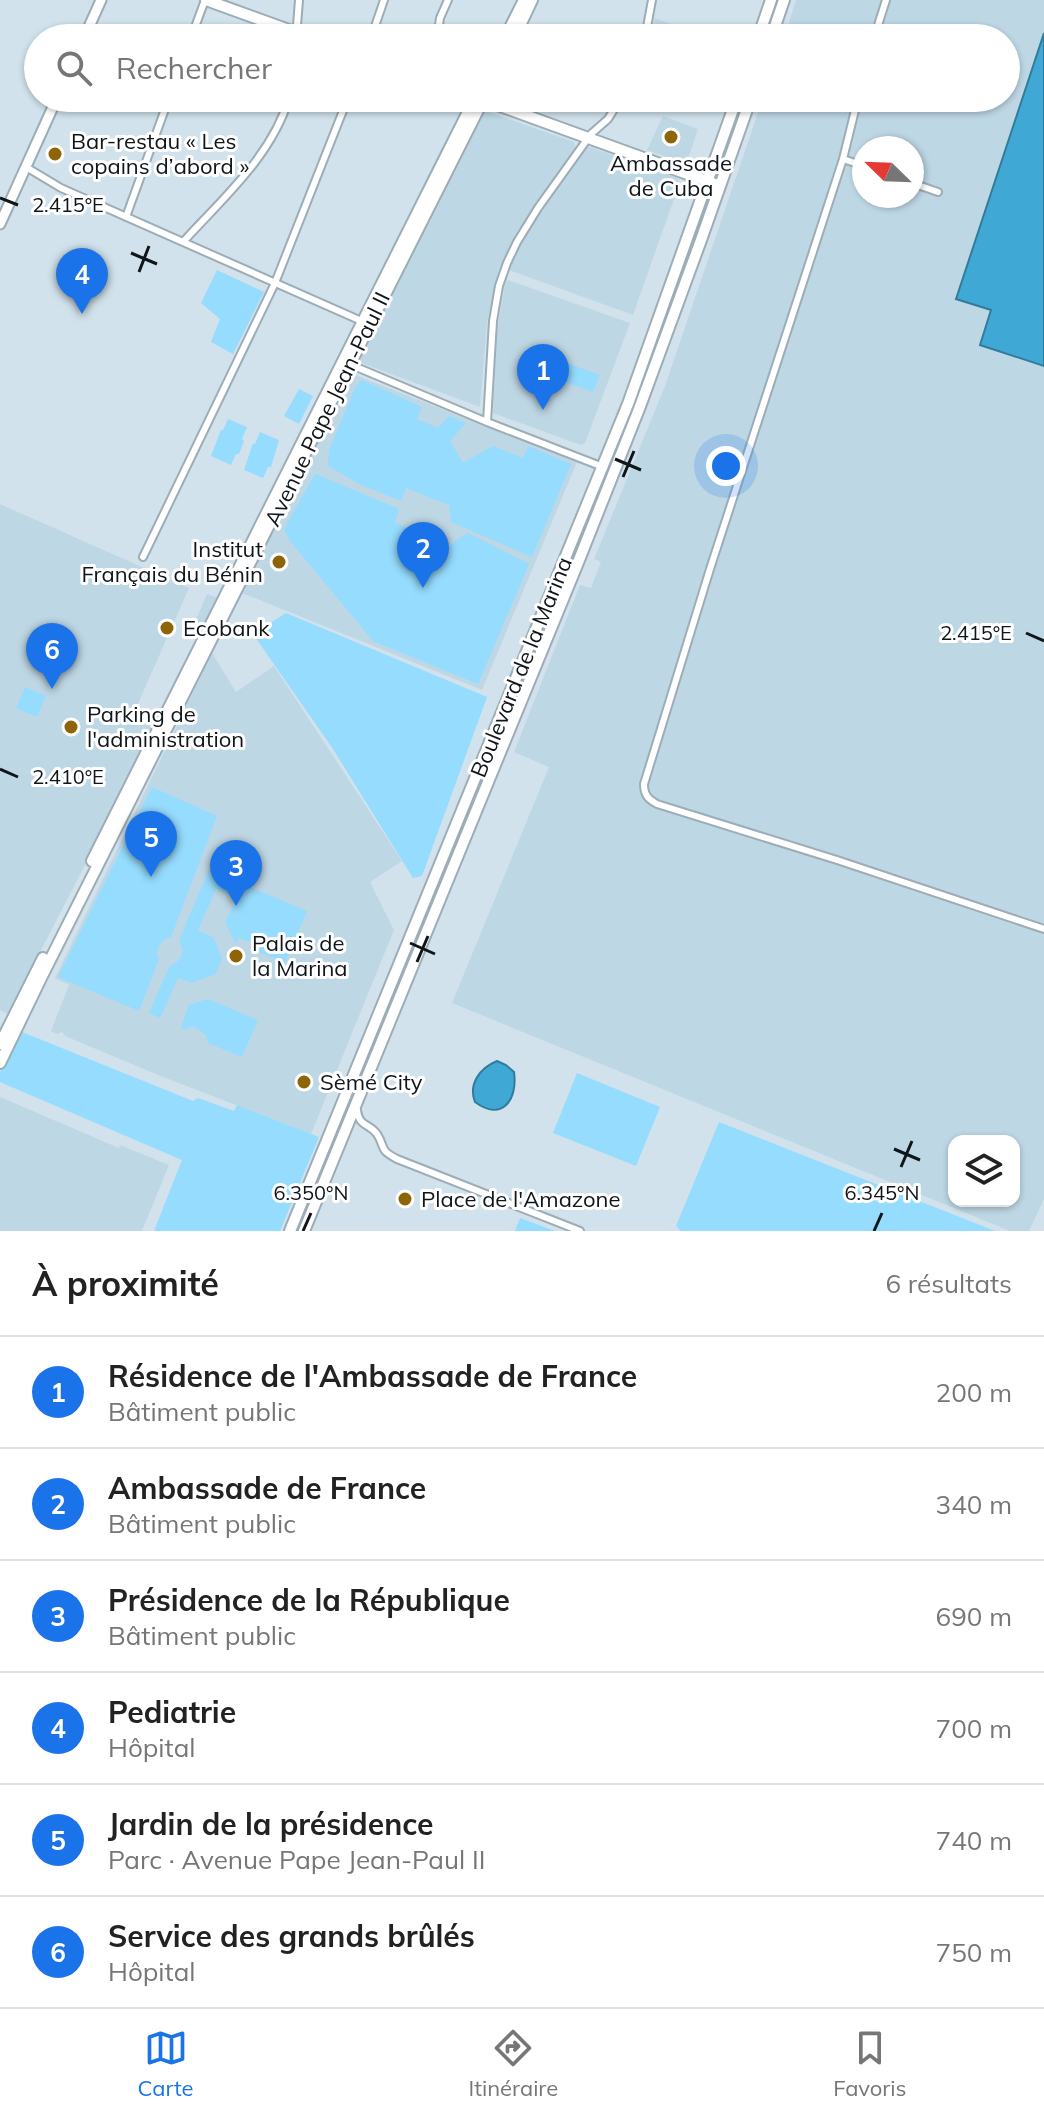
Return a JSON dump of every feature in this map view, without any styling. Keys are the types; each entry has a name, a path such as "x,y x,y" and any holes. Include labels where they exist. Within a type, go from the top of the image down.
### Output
{"main road":[{"path":"205,0 267,24"},
{"path":"512,24 524,0"},
{"path":"521,24 532,0"},
{"path":"763,24 771,0"},
{"path":"776,24 784,0"},
{"name":"Avenue Pape Jean-Paul II","path":"201,653 473,112"},
{"path":"516,112 720,186"},
{"name":"Boulevard de la Marina","path":"304,1231 420,944 428,911 628,404 732,112"},
{"name":"Boulevard de la Marina","path":"290,1231 411,936 428,911 606,492 746,112"},
{"name":"Avenue Pape Jean-Paul II","path":"0,1044 349,364 365,323"},
{"path":"411,936 420,944"},
{"name":"Avenue Pape Jean-Paul II","path":"0,1063 9,1023"}],"street":[{"path":"90,24 101,0"},
{"path":"196,24 205,0"},
{"path":"297,24 299,0"},
{"path":"376,24 384,0"},
{"path":"439,24 448,0"},
{"path":"648,24 652,0"},
{"path":"878,24 886,0"},
{"path":"0,224 51,112"},
{"path":"126,217 164,112"},
{"path":"183,242 266,146 284,112"},
{"path":"143,557 275,283 342,112"},
{"path":"487,422 497,296 511,252 588,138 612,112"},
{"path":"855,112 843,159 714,556 644,790 650,801 657,804 1044,929"},
{"path":"843,159 852,162"},
{"path":"26,167 61,188 365,323"},
{"path":"924,187 938,192"},
{"path":"349,364 603,467"},
{"path":"358,1098 357,1115 360,1121 377,1134 382,1149 388,1155 580,1231"}],"shaded area":[{"path":"796,0 1044,0 1044,33 1020,106 1020,24 788,24"},
{"path":"655,18 671,24 654,24"},
{"path":"1044,33 1044,366 980,345 991,310 956,299"},
{"path":"482,112 574,142 576,149 516,233 499,269 487,322 480,407 359,362"},
{"path":"758,112 1018,112 956,299 991,310 980,345 1044,366 1044,1199 1029,1231 1010,1231 951,1207 1020,1207 1020,1135 948,1135 948,1206 452,1003 549,767 514,752 580,585 591,588 601,562 594,559 665,386"},
{"path":"663,116 698,129 688,159 682,162 647,150"},
{"path":"587,146 677,178 680,182 633,315 509,270 526,234"},
{"path":"217,270 264,292 233,354 211,342 220,319 201,303"},
{"path":"508,280 630,323 585,443 581,445 493,413 497,330"},
{"path":"567,363 600,375 593,392 560,380"},
{"path":"353,374 577,462 482,690 242,593"},
{"path":"362,380 422,407 417,419 438,428 449,416 466,423 450,441 463,463 493,446 523,458 528,446 571,464 532,557 451,522 449,505 406,488 401,501 359,484 328,466 329,450 355,388"},
{"path":"299,389 313,396 299,424 284,416"},
{"path":"228,419 247,427 239,454 236,454 231,465 211,456"},
{"path":"260,432 279,440 271,467 268,467 263,478 244,470"},
{"path":"315,474 399,509 395,523 432,537 439,551 468,533 529,564 478,684 373,641 290,541 284,529"},
{"path":"0,504 189,588 133,715 152,724 152,727 117,803 8,1014 0,1010"},
{"path":"207,594 220,599 206,627 195,622"},
{"path":"286,613 487,697 422,876 413,878 333,749 253,634"},
{"path":"212,653 236,692 274,666 402,861 370,882 394,930 311,1134 158,1075 65,1036 62,1032 57,1034 51,1031 69,985 55,978"},
{"path":"25,687 46,696 37,717 16,708"},
{"path":"152,787 217,816 171,937 159,946 159,959 139,1011 58,977"},
{"path":"209,870 307,911 285,963 259,952 259,946 239,938 236,944 225,923 237,898 216,889 198,930 214,938 222,959 216,974 191,983 178,978 160,1018 149,1013 170,965 181,956 183,950 179,940"},
{"path":"208,999 258,1020 242,1057 208,1043 206,1035 194,1027 181,1028 189,1005"},
{"path":"22,1032 193,1101 198,1098 234,1111 237,1105 319,1137 280,1231 154,1231 182,1160 0,1082 0,1072"},
{"path":"497,1061 514,1072 515,1082 511,1099 500,1109 493,1110 475,1102 473,1089 481,1072"},
{"path":"577,1073 660,1107 636,1166 553,1133"},
{"path":"0,1097 119,1148 120,1145 169,1165 142,1231 0,1231"},
{"path":"719,1122 995,1231 681,1231 676,1226"},
{"path":"520,1218 555,1231 515,1231"}],"place":[{"name":"Ambassade de Cuba","path":"671,137"},
{"name":"Bar-restau « Les copains d’abord »","path":"55,154"},
{"name":"Pediatrie","path":"82,314"},
{"name":"Résidence de l'Ambassade de France","path":"543,410"},
{"name":"Institut Français du Bénin","path":"279,562"},
{"name":"Ambassade de France","path":"423,588"},
{"name":"Ecobank","path":"167,628"},
{"name":"Service des grands brûlés","path":"52,689"},
{"name":"Parking de l'administration","path":"71,727"},
{"name":"Jardin de la présidence","path":"151,877"},
{"name":"Présidence de la République","path":"236,906"},
{"name":"Palais de la Marina","path":"236,956"},
{"name":"Sèmé City","path":"304,1082"},
{"name":"Place de l'Amazone","path":"405,1199"}]}
